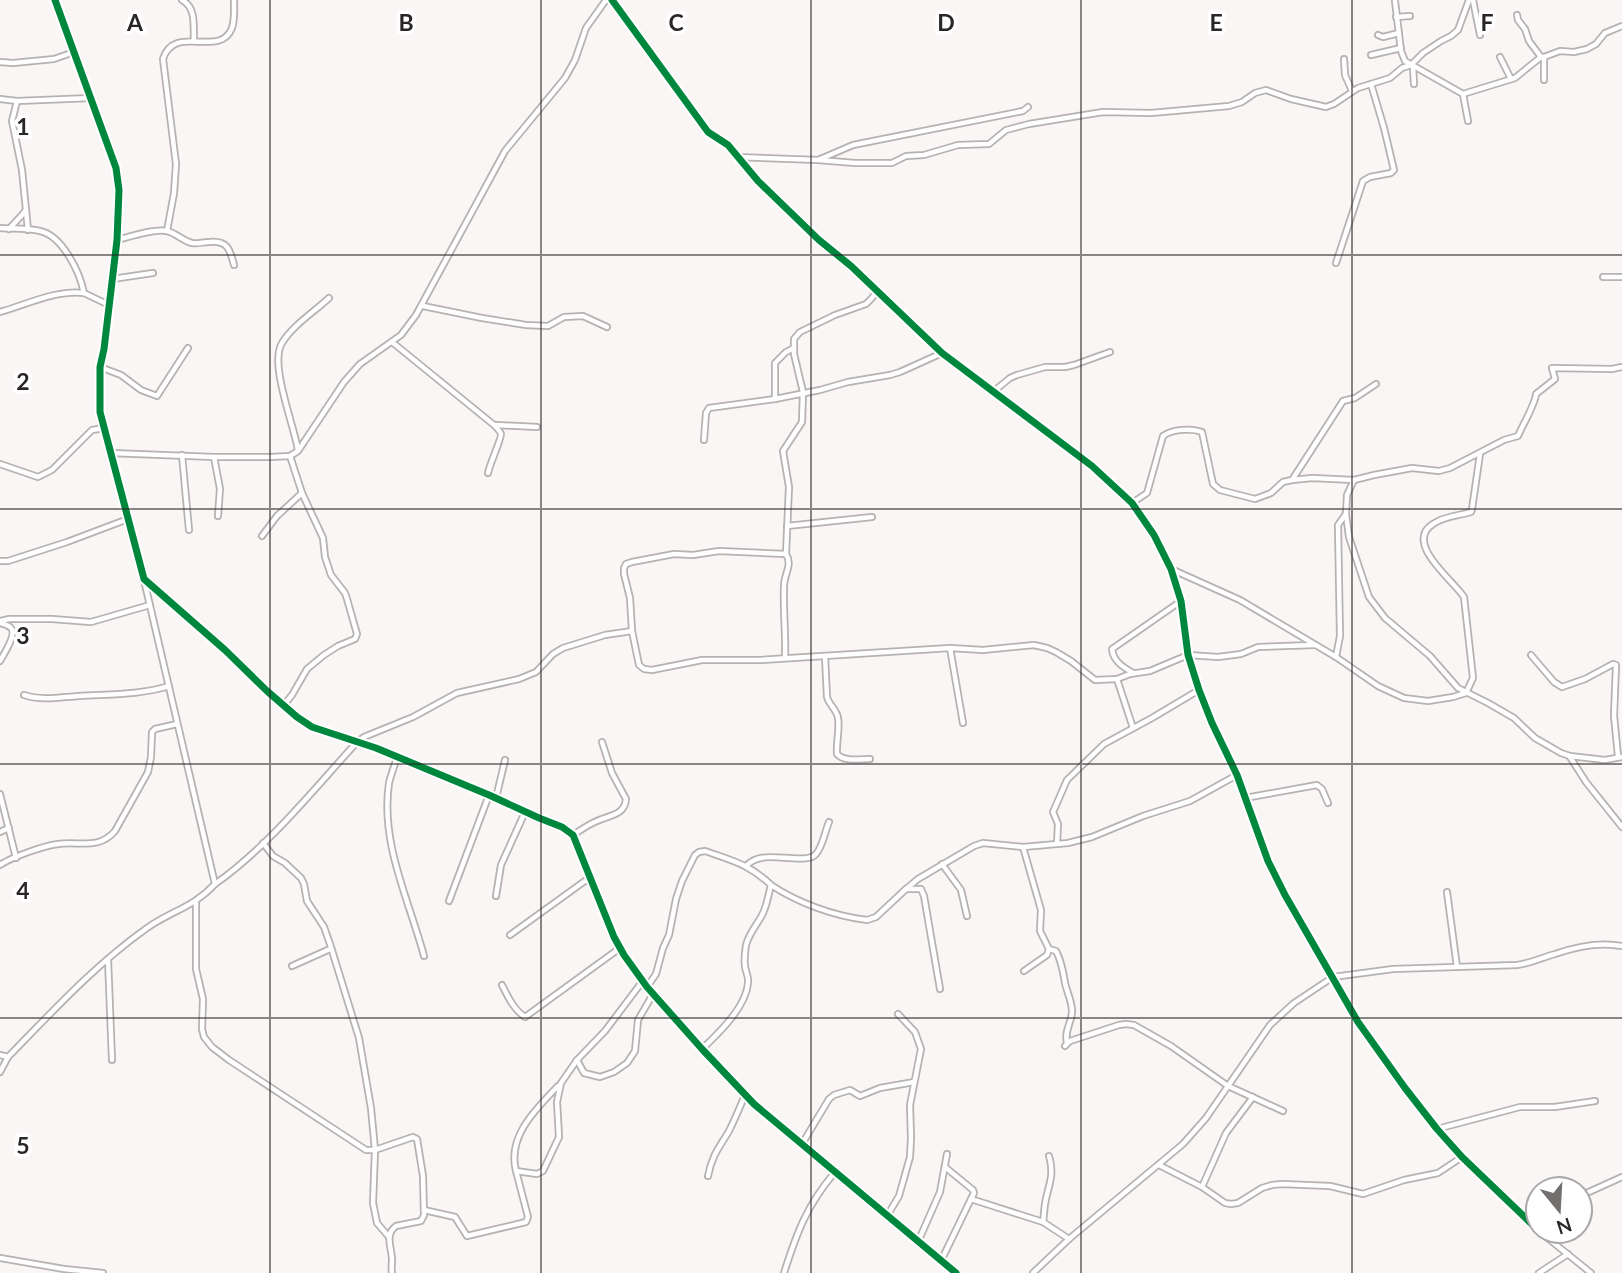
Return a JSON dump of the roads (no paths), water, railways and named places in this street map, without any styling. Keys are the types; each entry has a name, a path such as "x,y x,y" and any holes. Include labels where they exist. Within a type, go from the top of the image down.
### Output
{"street":[{"path":"55,0 116,168 119,190 117,240 100,367 100,412 144,579 215,884"},
{"path":"182,0 189,3 192,9 194,41"},
{"path":"167,231 176,164 163,59 166,50 176,43 202,43 226,37 232,28 234,0"},
{"path":"111,453 214,457 290,456 298,450 344,382 360,364 401,335 422,306 505,151 565,78 575,60 586,28 606,0"},
{"path":"611,0 709,132 727,145 758,181 819,240 851,266 942,353 1092,466 1132,503 1154,535 1171,569 1181,601 1188,655 1199,690 1237,775 1268,861 1285,895 1358,1022 1380,1054 1437,1129 1524,1217"},
{"path":"737,157 892,163 906,156 924,155 958,145 989,144 1006,130 1029,124 1103,112 1151,113 1229,106 1266,90 1326,107 1352,91 1390,78 1402,68 1412,66 1423,53 1458,30 1471,0"},
{"path":"1471,0 1480,35"},
{"path":"1395,1 1405,61 1463,94 1511,79 1542,57 1560,51 1587,49 1596,44 1605,33 1622,26"},
{"path":"1517,15 1529,41 1542,57 1544,80"},
{"path":"1396,17 1410,16"},
{"path":"1378,35 1383,37 1399,33"},
{"path":"1371,55 1401,48"},
{"path":"0,62 54,59 74,52"},
{"path":"1500,57 1511,79"},
{"path":"1344,59 1345,75 1352,91"},
{"path":"1412,66 1414,84"},
{"path":"1336,262 1363,181 1394,170 1371,84"},
{"path":"1463,94 1468,121"},
{"path":"0,99 91,98"},
{"path":"17,100 12,121 22,170 28,230"},
{"path":"818,160 853,145 1023,111 1028,107"},
{"path":"9,229 26,209"},
{"path":"0,229 43,231 59,242 68,254 84,293"},
{"path":"117,240 149,232 167,231 194,244 217,242 226,245 234,265"},
{"path":"112,279 153,273"},
{"path":"1603,277 1622,277 1622,284"},
{"path":"785,659 784,586 789,569 786,554 789,487 783,451 802,422 803,392 794,339 800,332 866,304 877,291"},
{"path":"0,312 42,298 75,292 84,293 109,305"},
{"path":"298,450 282,391 280,346 298,324 329,298"},
{"path":"422,306 513,324 548,326 564,317 583,316 607,327"},
{"path":"392,342 501,433 488,473"},
{"path":"100,367 121,375 141,390 157,396 188,348"},
{"path":"775,399 775,363 794,348"},
{"path":"993,392 1017,375 1045,367 1074,365 1110,352"},
{"path":"704,440 706,413 709,408 775,399 890,375 942,353"},
{"path":"1132,503 1147,493 1163,436 1171,431 1202,432 1213,484 1220,491 1255,499 1271,494 1283,482 1292,480 1354,480 1412,468 1439,471 1450,468 1504,440 1518,436 1535,403 1536,394 1555,379 1552,368 1622,367"},
{"path":"1292,480 1343,401 1355,398 1376,384"},
{"path":"494,425 537,427"},
{"path":"0,464 38,477 52,470 92,430 104,428"},
{"path":"1171,569 1240,600 1336,657 1378,686 1404,698 1428,701 1466,693 1473,678 1464,597 1429,555 1424,536 1431,524 1471,512 1480,453"},
{"path":"182,455 189,530"},
{"path":"284,705 307,669 324,655 355,639 357,634 347,599 331,575 323,538 302,493 290,456"},
{"path":"214,457 220,489 218,516"},
{"path":"1354,480 1346,495 1349,537 1369,597 1385,618 1430,656 1458,688 1514,718 1535,737 1561,753 1605,760 1620,757 1614,716 1616,665 1562,687 1554,682 1531,655"},
{"path":"262,536 277,516 302,493"},
{"path":"1336,657 1340,636 1338,525 1346,514"},
{"path":"787,526 872,517"},
{"path":"0,561 8,561 67,542 128,519"},
{"path":"786,554 719,551 693,555 674,554 626,564 624,574 639,665 652,670 702,660 785,659 950,648 983,650 1034,645 1056,652 1095,680 1150,671 1188,655 1218,657 1241,654 1258,647 1315,645"},
{"path":"144,579 312,727 358,741 489,795 562,827 573,835 620,948 642,982 745,1095 956,1273"},
{"path":"1133,673 1117,662 1112,649 1181,601"},
{"path":"0,622 9,619 52,619 91,622 150,605"},
{"path":"0,622 12,628 13,634 0,661"},
{"path":"0,1072 8,1057 108,958 149,926 196,902 233,871 304,801 358,741 424,712 457,693 520,679 536,672 553,654 563,648 585,640 632,631"},
{"path":"950,648 962,723"},
{"path":"825,656 827,697 839,721 837,754 843,759 870,759"},
{"path":"1117,678 1133,728"},
{"path":"24,695 41,699 155,691 169,687"},
{"path":"1057,844 1058,824 1053,812 1066,780 1104,744 1199,690"},
{"path":"0,865 55,844 91,844 110,838 148,772 152,732 177,724"},
{"path":"573,835 596,821 619,813 627,803 612,773 602,742"},
{"path":"1570,756 1586,782 1622,827"},
{"path":"397,757 389,782 389,833 399,876 424,956"},
{"path":"496,798 505,760"},
{"path":"647,987 658,967 672,925 682,881 699,852 705,851 746,866 791,898 867,920 876,917 918,879 974,846 983,844 1023,847 1092,837 1143,816 1190,801 1237,775"},
{"path":"1245,798 1317,785 1322,789 1328,803"},
{"path":"0,794 16,858"},
{"path":"449,901 489,795"},
{"path":"496,896 501,865 525,812"},
{"path":"746,866 762,857 813,856 817,853 829,822"},
{"path":"0,832 9,828"},
{"path":"263,843 273,856 301,878 307,901 324,927 359,1038 376,1150 373,1203 377,1223 389,1238"},
{"path":"1023,847 1042,915 1040,931 1049,950"},
{"path":"942,864 961,890 967,916"},
{"path":"510,936 589,878"},
{"path":"918,879 924,896 940,989"},
{"path":"702,1049 733,1017 744,997 748,983 744,958 746,948 750,933 766,906 771,885"},
{"path":"906,889 921,890"},
{"path":"1447,892 1457,967"},
{"path":"196,902 196,969 203,999 201,1021 204,1037 212,1047 366,1150 376,1150 413,1137 417,1139 423,1176 424,1218 392,1227 389,1238 393,1259 392,1273"},
{"path":"1033,1273 1069,1239 1183,1144 1206,1118 1270,1025 1294,1003 1333,977 1393,969 1517,965 1591,946 1622,946"},
{"path":"502,985 513,1004 525,1017 620,948"},
{"path":"292,966 330,949"},
{"path":"1024,971 1047,955 1049,950"},
{"path":"1049,950 1059,954 1071,1006 1065,1033 1066,1045 1119,1025 1134,1025 1171,1046 1228,1086 1283,1111"},
{"path":"108,958 112,1060"},
{"path":"424,1210 455,1217 467,1236 526,1222 528,1217 513,1159 522,1130 535,1110 562,1083 642,982"},
{"path":"578,1060 584,1073 600,1077 627,1063 635,1051 638,1020 653,994"},
{"path":"887,1216 899,1196 909,1157 910,1105 921,1049 915,1032 898,1014"},
{"path":"0,1055 8,1057"},
{"path":"802,1144 834,1095 850,1090 860,1096 880,1088 914,1082"},
{"path":"516,1171 537,1174 543,1171 559,1137 556,1102 562,1083"},
{"path":"708,1176 714,1155 728,1133 745,1095"},
{"path":"1202,1187 1226,1133 1253,1097"},
{"path":"1437,1129 1520,1107 1555,1107 1595,1101"},
{"path":"918,1242 940,1192 947,1154"},
{"path":"1043,1222 1053,1171 1049,1156"},
{"path":"1159,1165 1231,1204 1238,1203 1262,1188 1282,1184 1330,1186 1363,1194 1404,1180 1438,1173 1462,1157"},
{"path":"941,1261 974,1193 945,1167"},
{"path":"784,1273 807,1211 835,1172"},
{"path":"1594,1190 1622,1177"},
{"path":"971,1199 1043,1222 1069,1239"},
{"path":"1557,1245 1591,1273"},
{"path":"1539,1273 1568,1254"},
{"path":"0,1258 103,1273"}]}
